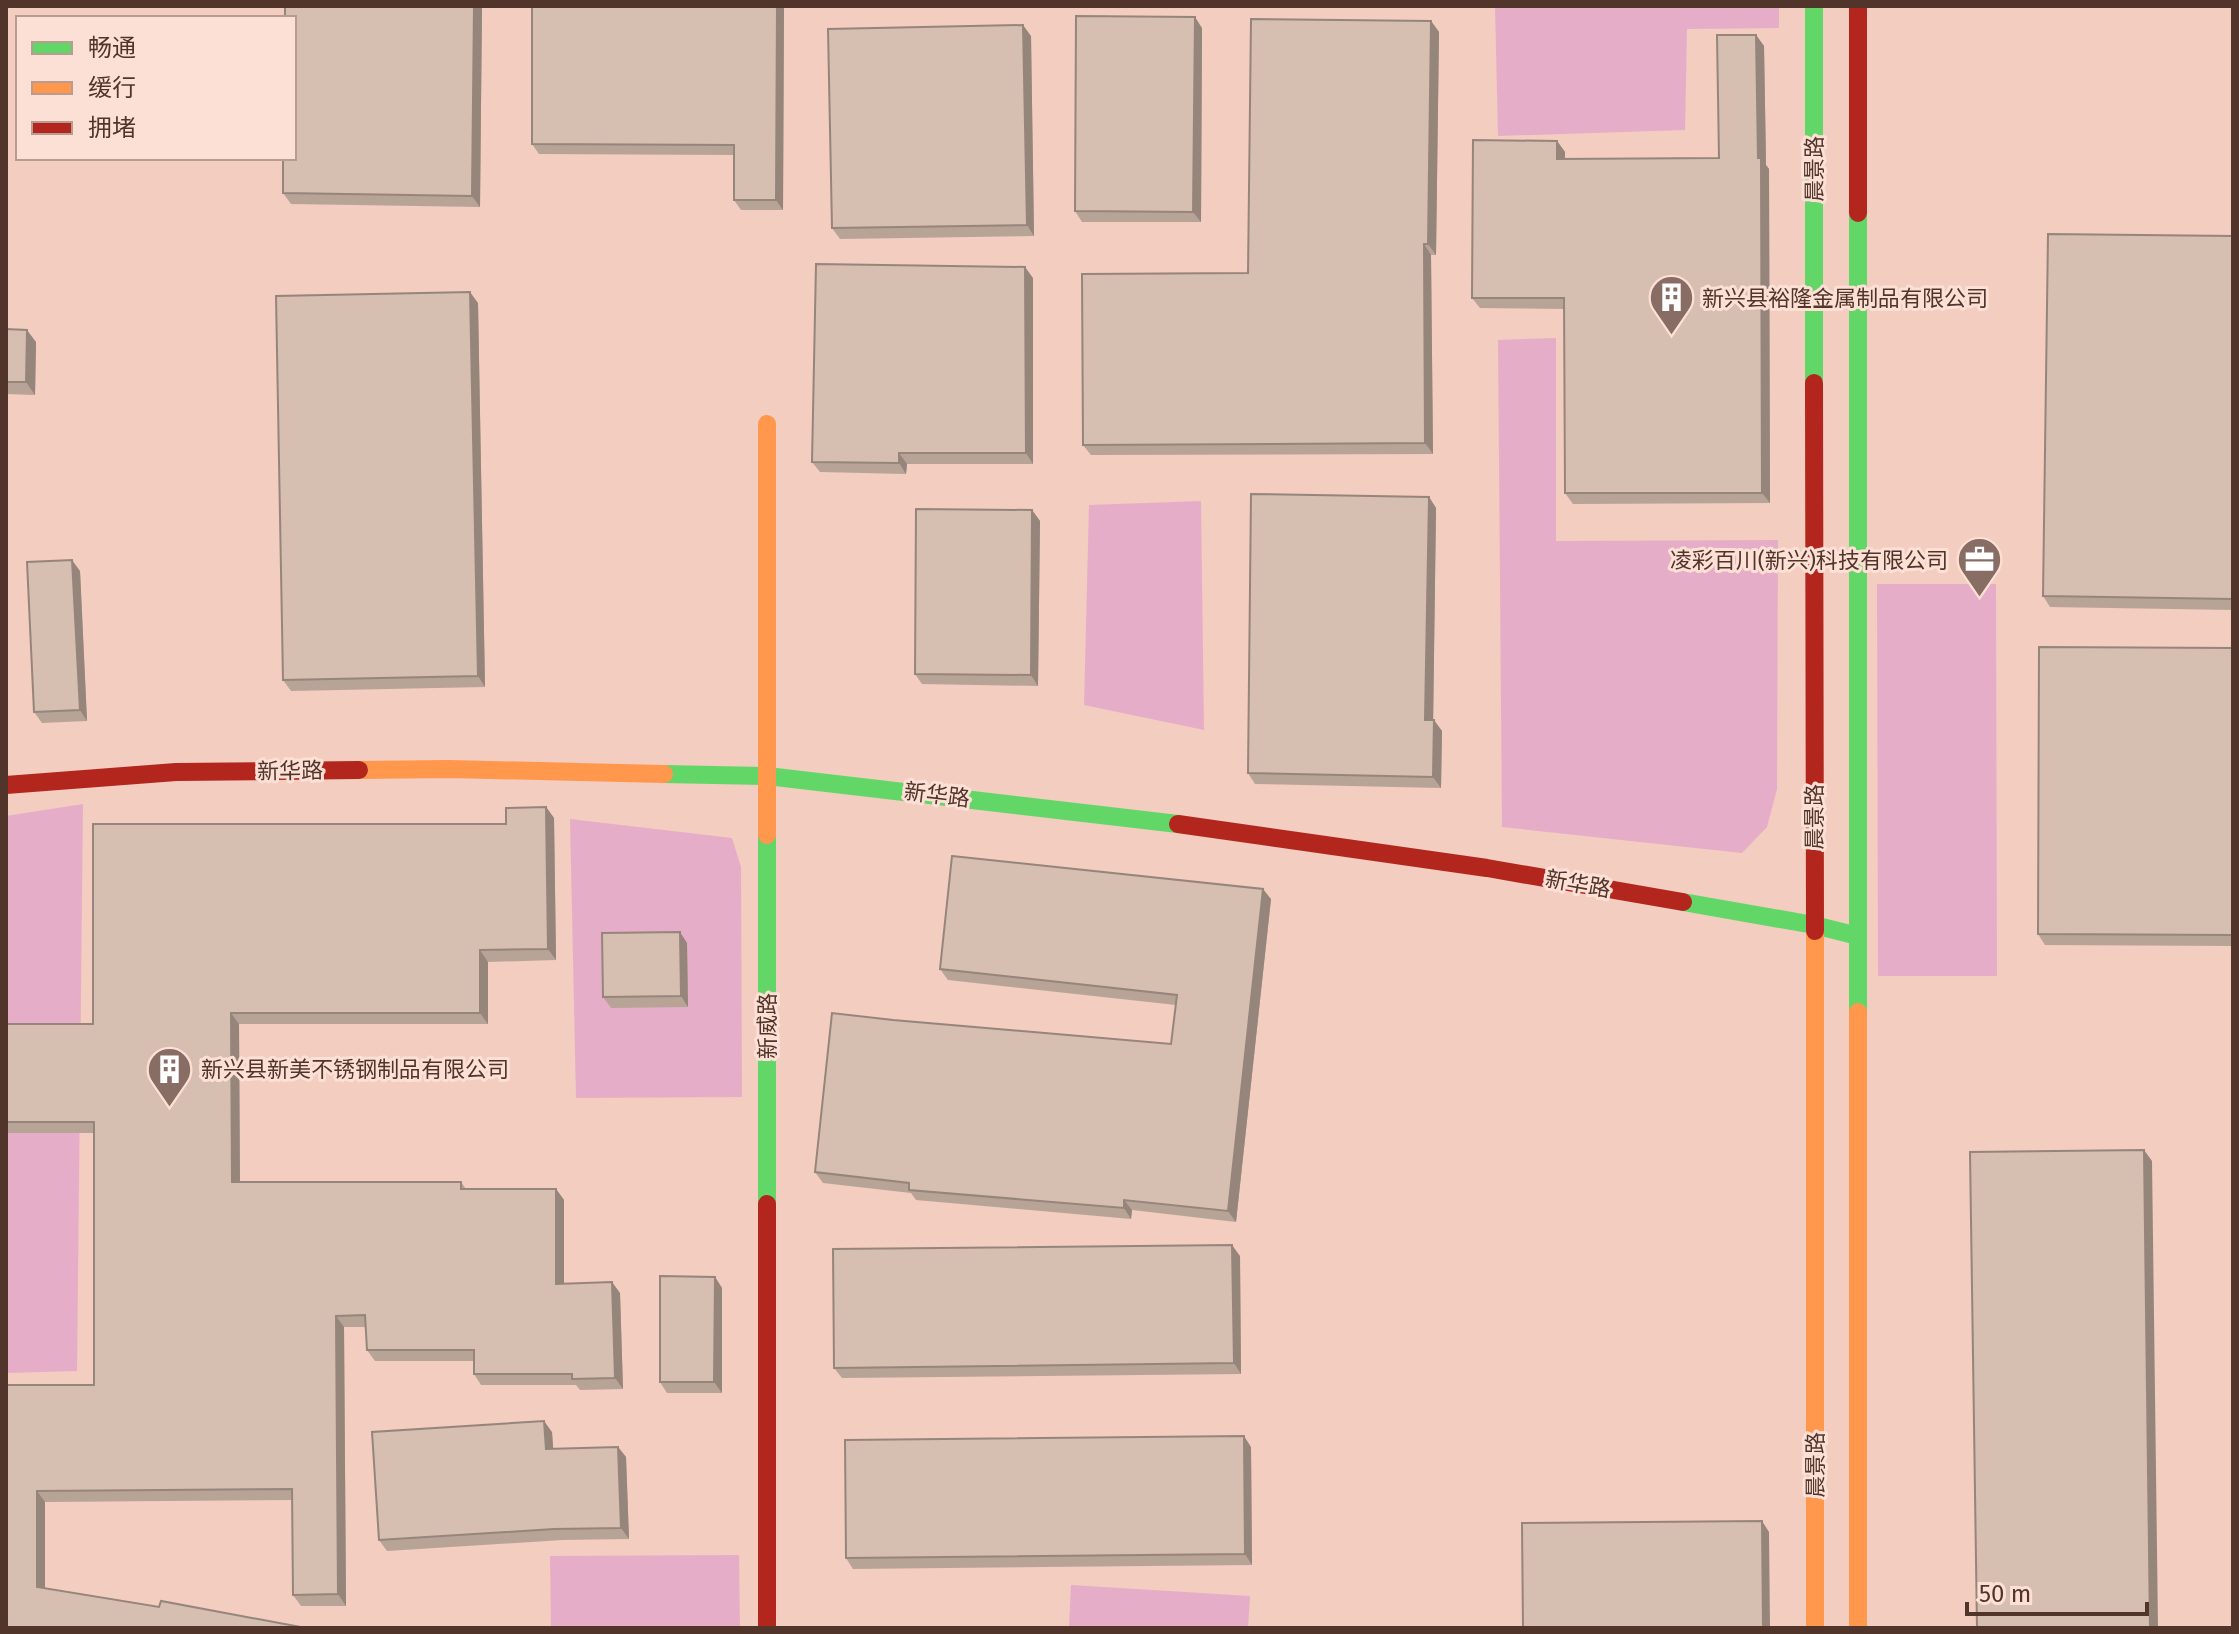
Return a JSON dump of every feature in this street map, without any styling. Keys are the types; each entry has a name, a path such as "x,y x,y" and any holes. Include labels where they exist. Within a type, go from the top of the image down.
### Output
{"street":[{"name":"晨景路","path":"1814,6 1815,1628"},
{"name":"晨景路","path":"1858,6 1858,1628"},
{"name":"新威路","path":"767,424 767,1628"},
{"name":"新华路","path":"6,785 221,771 449,769 767,776 1156,821 1440,862 1814,925 1858,936"}],"shaded area":[{"path":"6,6 2233,6 2233,1628 6,1628"},
{"path":"1495,6 1779,6 1779,28 1687,29 1685,130 1498,136"},
{"path":"1556,338 1556,541 1778,540 1777,789 1767,827 1742,853 1502,827 1498,340"},
{"path":"1201,501 1204,730 1084,705 1089,505"},
{"path":"1877,584 1996,584 1997,976 1878,976"},
{"path":"83,804 77,1371 6,1373 6,816"},
{"path":"570,819 732,838 741,867 742,1097 576,1098"},
{"path":"739,1555 740,1628 551,1628 550,1556"},
{"path":"1071,1585 1250,1596 1248,1628 1069,1628"}],"building":[{"path":"285,6 474,6 472,196 283,193 283,160 296,160 296,16 285,16"},
{"path":"532,6 777,6 776,200 734,200 734,145 532,144"},
{"path":"1076,16 1195,17 1193,212 1075,211"},
{"path":"1251,19 1431,21 1428,244 1424,244 1425,443 1083,445 1082,274 1248,273"},
{"path":"1023,25 1027,225 832,228 828,29"},
{"name":"新兴县裕隆金属制品有限公司","path":"1717,35 1756,35 1758,158 1761,158 1762,493 1565,493 1564,298 1472,298 1473,140 1557,141 1557,159 1719,158"},
{"path":"2048,234 2233,236 2233,599 2043,596"},
{"path":"816,264 1025,267 1026,453 899,453 899,463 812,462"},
{"path":"470,292 478,676 283,680 276,296"},
{"path":"6,329 27,330 26,382 6,382"},
{"path":"1251,494 1429,497 1425,720 1434,720 1433,777 1248,773"},
{"path":"916,509 1032,510 1031,675 915,674"},
{"path":"72,560 80,710 34,712 27,562"},
{"path":"2039,647 2233,648 2233,935 2038,934"},
{"path":"546,807 548,949 480,950 480,1013 231,1013 232,1182 461,1182 461,1189 556,1189 556,1284 612,1282 615,1378 572,1379 572,1374 474,1374 474,1350 367,1350 365,1315 336,1316 338,1594 293,1595 292,1489 37,1491 37,1587 159,1607 161,1601 306,1628 6,1628 6,1385 94,1385 94,1122 6,1122 6,1024 93,1024 93,824 506,824 506,808"},
{"path":"952,856 1263,889 1228,1211 1124,1200 1124,1208 909,1190 909,1183 815,1172 832,1013 1171,1044 1177,995 940,969"},
{"path":"680,932 681,996 603,997 602,933"},
{"path":"2144,1150 2150,1628 1977,1628 1970,1152"},
{"path":"1232,1245 1234,1363 834,1368 833,1249"},
{"path":"660,1276 715,1277 714,1382 660,1382"},
{"path":"544,1421 546,1449 618,1447 621,1528 379,1540 372,1432"},
{"path":"1244,1436 1245,1554 846,1558 845,1440"},
{"path":"1762,1521 1763,1628 1523,1628 1522,1523"}],"traffic: fast":[{"path":"1814,6 1814,383"},
{"path":"1858,213 1858,1012"},
{"path":"664,774 767,776 1178,824"},
{"path":"767,835 767,1204"},
{"path":"1683,902 1814,925 1858,936"}],"traffic: slow":[{"path":"767,424 767,835"},
{"path":"359,770 664,774"},
{"path":"1815,931 1815,1628"},
{"path":"1858,1012 1858,1628"}],"traffic: jam":[{"path":"1858,6 1858,213"},
{"path":"1814,383 1815,931"},
{"path":"6,785 176,772 359,770"},
{"path":"1178,824 1487,868 1683,902"},
{"path":"767,1204 767,1628"}],"place":[{"name":"新兴县裕隆金属制品有限公司","path":"1671,337"},
{"name":"凌彩百川(新兴)科技有限公司","path":"1979,599"},
{"name":"新兴县新美不锈钢制品有限公司","path":"170,1108"}]}
